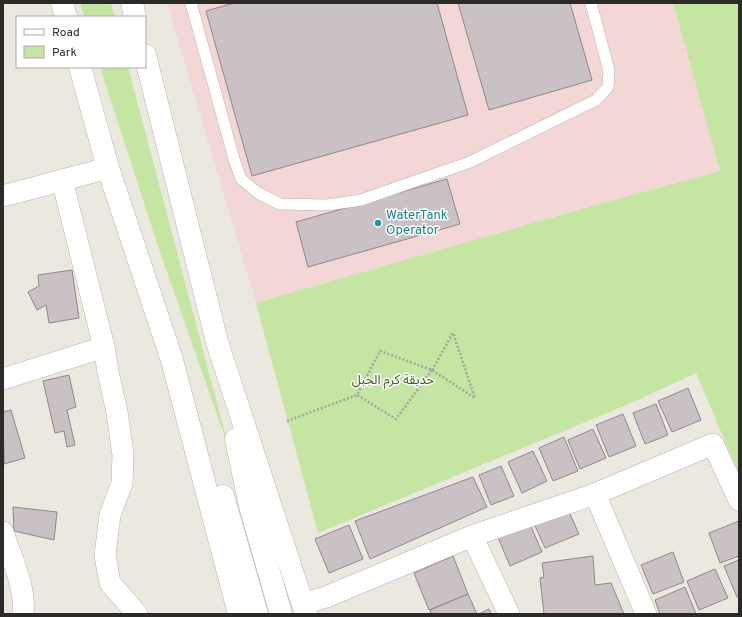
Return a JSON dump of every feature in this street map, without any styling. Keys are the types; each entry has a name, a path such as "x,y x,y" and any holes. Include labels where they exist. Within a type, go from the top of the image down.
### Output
{"main road":[{"path":"62,3 66,16"},
{"path":"132,3 135,16"},
{"path":"146,59 217,342 250,506 281,614"},
{"path":"80,68 108,168 172,360 217,476 257,614"},
{"path":"217,342 304,609"},
{"path":"172,360 239,614"}],"street":[{"path":"3,196 108,168"},
{"path":"62,180 104,347 117,412 123,455 122,484 110,515 105,555 110,583 137,614"},
{"path":"3,379 104,347"},
{"path":"304,609 326,597 472,536 595,494 713,444 739,500"},
{"path":"595,494 646,614"},
{"path":"3,532 18,577 24,604 23,614"},
{"path":"472,536 509,614"}],"lane":[{"path":"191,3 234,159 241,179 258,193 280,204 327,205 361,200 470,162 596,100 608,87 609,71 591,3"}],"path":[{"path":"287,421 357,395 380,351 432,370 475,398 453,332 432,370 396,419 357,395"}],"shaded area":[{"path":"167,3 673,3 720,171 599,204 256,303"}],"green space":[{"path":"80,3 111,3 115,16 84,16"},
{"name":"حديقة كرم الجبل","path":"673,3 739,3 739,474 696,373 636,401 318,533 256,303 599,204 720,171"},
{"path":"100,68 128,68 230,452 159,249"}],"building":[{"path":"234,3 437,3 468,115 252,176 206,11"},
{"path":"458,3 570,3 592,80 489,110"},
{"name":"WaterTank Operator","path":"447,179 460,224 308,267 296,222"},
{"path":"72,270 79,318 49,323 46,305 37,310 28,292 39,286 38,275"},
{"path":"69,375 76,407 67,410 75,445 67,447 64,431 55,433 43,381"},
{"path":"688,388 701,420 672,432 658,401"},
{"path":"656,404 668,435 645,444 633,413"},
{"path":"11,410 25,458 4,464 3,412"},
{"path":"623,414 636,446 609,457 596,425"},
{"path":"593,429 606,458 580,469 568,440"},
{"path":"564,437 578,471 553,481 539,448"},
{"path":"533,451 547,481 522,493 508,462"},
{"path":"501,466 514,496 491,505 479,475"},
{"path":"473,477 487,507 370,559 355,521"},
{"path":"566,505 579,534 545,548 532,519"},
{"path":"13,507 57,512 54,540 14,531"},
{"path":"739,521 739,556 720,563 709,533"},
{"path":"529,522 542,552 510,566 497,535"},
{"path":"349,525 363,559 329,573 315,539"},
{"path":"673,552 684,582 653,594 641,565"},
{"path":"453,556 468,594 429,610 414,573"},
{"path":"593,556 595,585 611,583 624,614 544,614 540,578 544,577 542,563"},
{"path":"739,560 739,596 737,597 724,566"},
{"path":"715,569 728,598 699,610 687,581"},
{"path":"685,587 696,614 660,614 655,600"},
{"path":"468,594 477,614 431,614 430,610"},
{"path":"489,609 491,614 479,614"}],"place":[{"name":"WaterTank Operator","path":"378,223"}]}
